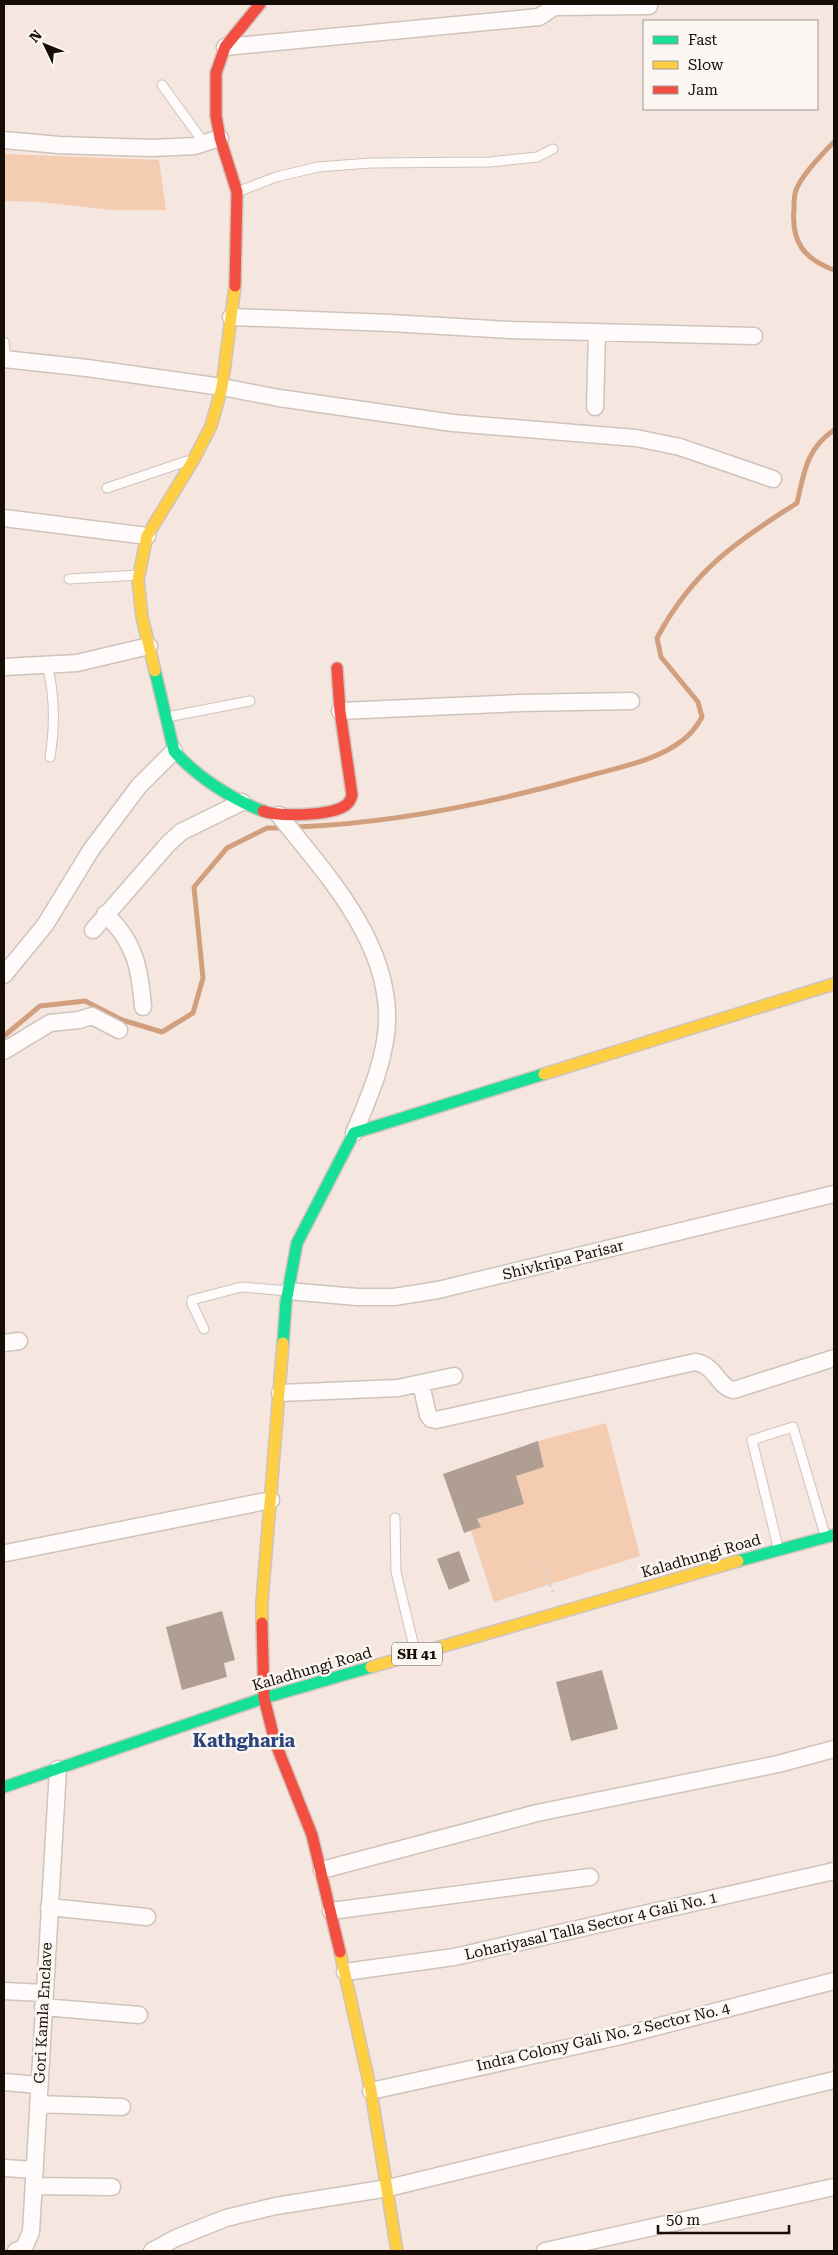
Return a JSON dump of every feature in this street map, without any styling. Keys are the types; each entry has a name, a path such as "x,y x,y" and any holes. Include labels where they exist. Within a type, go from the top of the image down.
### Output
{"street":[{"path":"260,4 225,47 216,73 216,116 220,138 237,192 236,274 222,387 211,426 194,459 147,536 139,575 142,616 174,751 182,760 242,802 279,815 305,815 343,809 350,803 352,795 340,711 337,668"},
{"path":"225,47 539,17 554,5 649,6"},
{"path":"4,140 59,145 152,148 195,146 220,138"},
{"path":"231,317 511,330 754,336"},
{"path":"595,407 597,332"},
{"path":"5,359 87,368 222,387 279,398 453,423 636,438 680,447 773,479"},
{"path":"4,518 147,536"},
{"path":"4,667 77,663 149,646"},
{"path":"340,711 520,703 631,701"},
{"path":"4,975 45,925 97,842 140,786 174,751"},
{"path":"93,930 168,844 181,832 242,802"},
{"path":"279,815 322,868 366,937 380,970 387,1013 382,1058 371,1095 354,1133 297,1243 288,1291 262,1602 264,1698 275,1742 312,1836 322,1870 371,2091 397,2251"},
{"path":"106,914 128,940 135,958 144,1007"},
{"path":"354,1133 834,984"},
{"path":"4,1051 50,1022 79,1020 92,1016 120,1030"},
{"name":"Shivkripa Parisar","path":"288,1291 357,1298 394,1297 438,1290 834,1194"},
{"path":"421,1384 428,1415 431,1419 436,1420 695,1362 704,1364 711,1369 724,1386 734,1390 834,1358"},
{"path":"280,1393 398,1388 454,1376"},
{"path":"6,1553 271,1500"},
{"name":"Kaladhungi Road","path":"4,1787 264,1698 830,1536"},
{"path":"322,1870 537,1813 778,1764 834,1749"},
{"name":"Gori Kamla Enclave","path":"16,2251 24,2248 31,2232 58,1769"},
{"name":"Lohariyasal Talla Sector 4 Gali No. 1","path":"345,1972 454,1957 834,1870"},
{"path":"331,1911 590,1877"},
{"path":"49,1908 146,1917"},
{"name":"Indra Colony Gali No. 2 Sector No. 4","path":"371,2091 621,2036 834,1981"},
{"path":"4,1992 139,2015"},
{"path":"152,2251 176,2238 226,2218 276,2206 388,2188 834,2080"},
{"path":"4,2082 39,2085"},
{"path":"38,2104 122,2107"},
{"path":"4,2168 34,2178 112,2187"},
{"path":"545,2251 834,2187"}],"lane":[{"path":"162,85 204,143"},
{"path":"237,192 276,177 318,167 370,163 490,162 537,157 553,148"},
{"path":"4,342 5,359"},
{"path":"107,488 194,459"},
{"path":"69,579 139,575"},
{"path":"47,665 54,732 50,757"},
{"path":"167,717 250,701"},
{"path":"204,1329 192,1304 192,1300 241,1287 288,1291"},
{"path":"779,1550 752,1440 793,1428 830,1536"},
{"path":"395,1518 396,1572 416,1654"}],"path":[{"path":"543,1566 560,1612"}],"shaded area":[{"path":"4,154 159,160 166,210 112,210 40,202 4,201"},
{"path":"606,1423 640,1556 494,1602 471,1531 480,1527 477,1519 523,1504 516,1476 544,1466 538,1441"}],"building":[{"path":"538,1441 544,1467 516,1476 524,1504 477,1519 481,1527 464,1533 443,1474"},
{"path":"459,1551 470,1581 449,1590 437,1559"},
{"path":"222,1611 235,1660 224,1663 227,1677 182,1690 166,1627"},
{"path":"602,1670 618,1729 571,1741 556,1682"}],"waterway":[{"path":"834,142 803,178 794,197 794,221 797,240 807,255 834,270"},
{"path":"297,827 334,825 408,816 516,795 650,758 683,740 694,730 702,717 698,702 661,657 657,638 685,595 717,560 754,531 797,503 804,472 812,454 817,445 834,430"},
{"path":"4,1036 40,1006 85,1001 122,1020 162,1032 193,1013 203,978 194,887 227,848 267,828 284,828"}],"traffic: fast":[{"path":"155,671 174,751 203,778 239,800 263,811"},
{"path":"283,1343 286,1302 297,1243 354,1133 544,1074"},
{"path":"738,1561 834,1535"},
{"path":"4,1787 264,1698 371,1667"}],"traffic: slow":[{"path":"155,671 142,617 138,580 147,536 194,459 211,426 222,387 235,286"},
{"path":"544,1074 834,984"},
{"path":"262,1623 262,1602 283,1343"},
{"path":"371,1667 738,1561"},
{"path":"340,1952 371,2091 397,2251"}],"traffic: jam":[{"path":"235,286 237,192 220,138 216,116 216,73 225,47 260,4"},
{"path":"263,811 293,815 318,813 339,809 347,804 350,799 352,795 340,711 337,668"},
{"path":"262,1623 264,1698 275,1742 312,1835 340,1952"}],"district":[{"name":"Kathgharia","path":"244,1740"}]}
